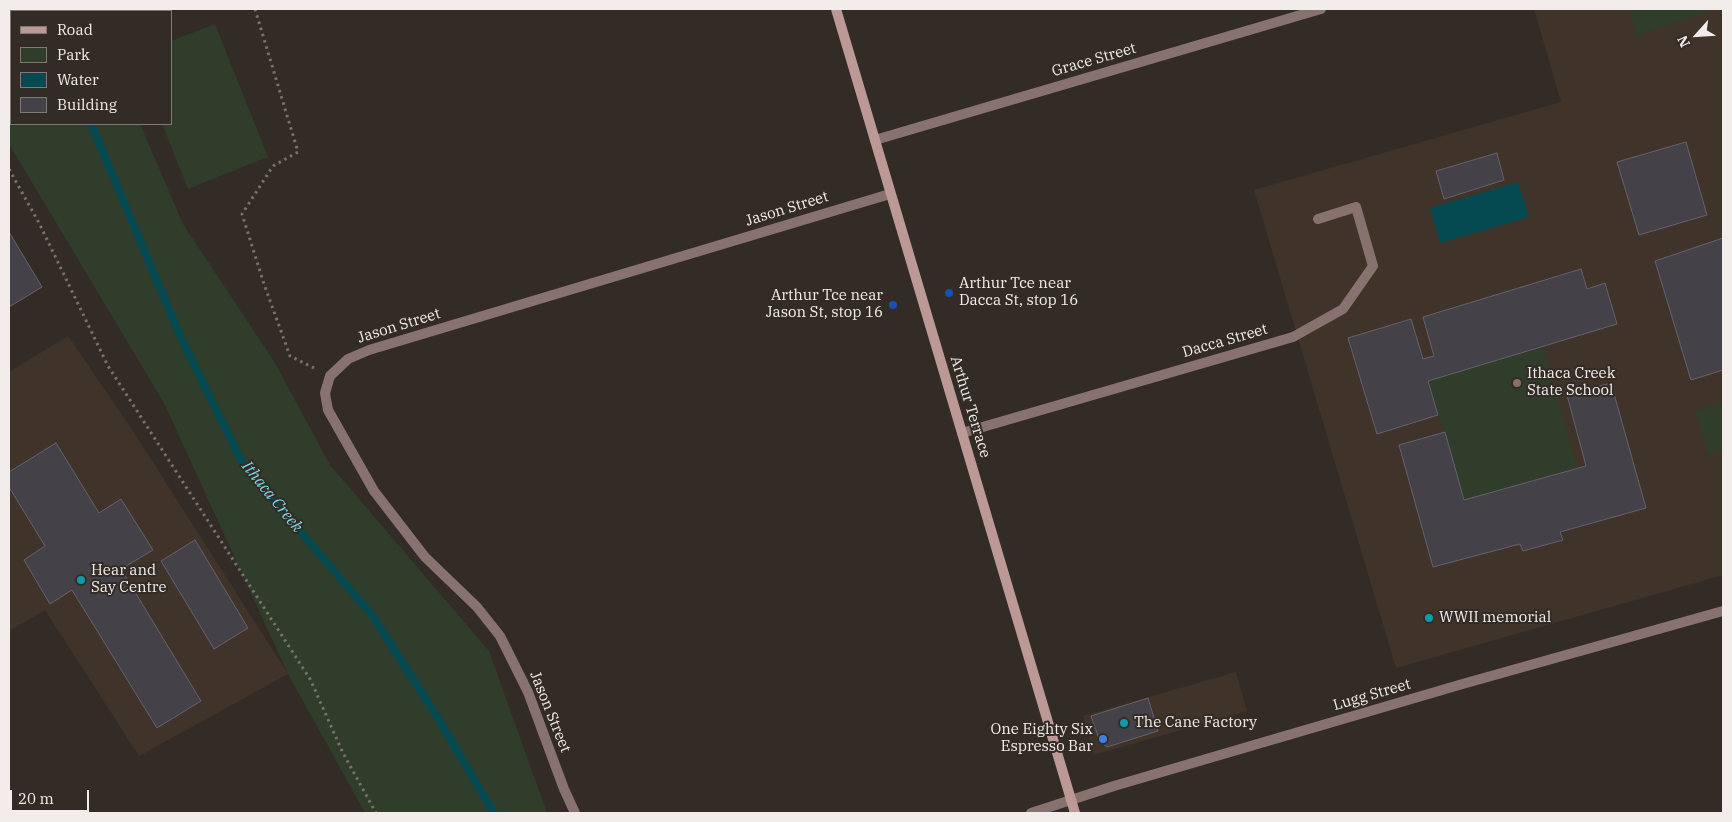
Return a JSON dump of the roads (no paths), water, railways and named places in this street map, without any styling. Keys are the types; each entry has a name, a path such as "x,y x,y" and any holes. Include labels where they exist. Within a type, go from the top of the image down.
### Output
{"street":[{"name":"Arthur Terrace","path":"836,9 1075,813"},
{"name":"Grace Street","path":"875,140 1322,9"},
{"name":"Jason Street","path":"575,813 564,789 528,692 500,636 478,607 425,557 374,491 328,410 325,392 330,376 348,359 369,350 890,194"},
{"name":"Dacca Street","path":"962,433 1293,337 1344,309 1373,266 1356,207 1318,219"},
{"name":"Lugg Street","path":"1031,813 1466,683 1723,611"}],"water":[{"path":"1518,182 1529,217 1440,243 1430,208"}],"waterway":[{"name":"Ithaca Creek","path":"91,125 182,340 244,466 372,615 436,715 494,813"}],"place":[{"name":"Arthur Tce near Dacca St, stop 16","path":"949,293"},
{"name":"Arthur Tce near Jason St, stop 16","path":"893,305"},
{"name":"Ithaca Creek State School","path":"1517,383"},
{"name":"Hear and Say Centre","path":"81,580"},
{"name":"WWII memorial","path":"1429,618"},
{"name":"The Cane Factory","path":"1124,723"},
{"name":"One Eighty Six Espresso Bar","path":"1103,739"}]}
